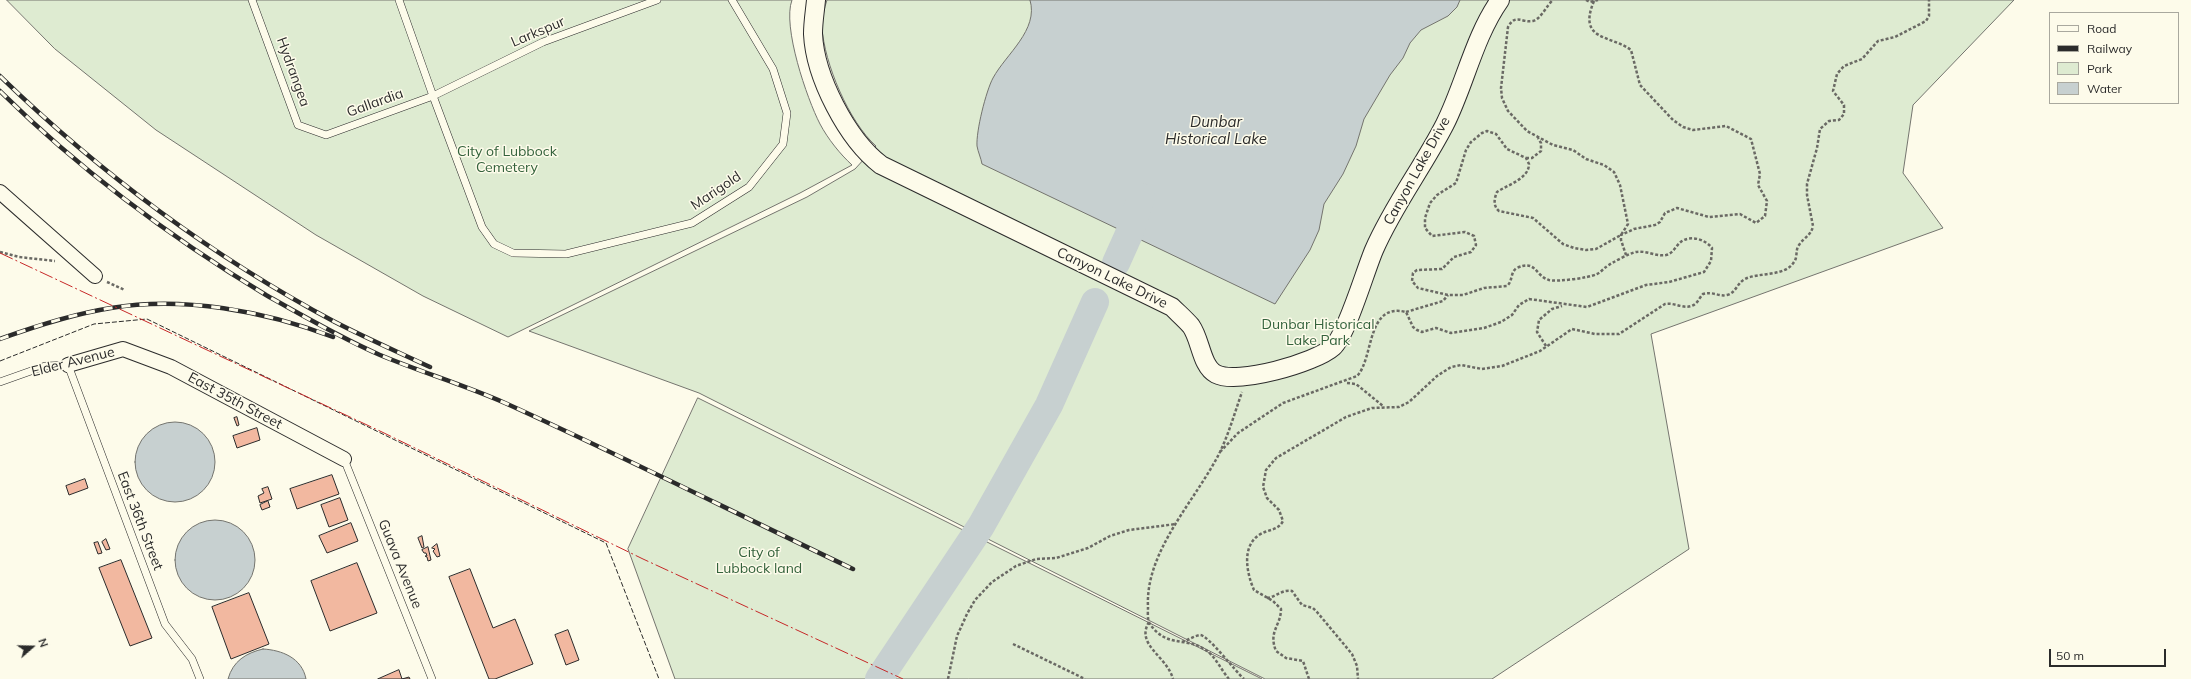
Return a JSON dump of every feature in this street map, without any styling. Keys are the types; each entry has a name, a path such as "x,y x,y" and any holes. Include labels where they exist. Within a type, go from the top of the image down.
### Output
{"street":[{"name":"Canyon Lake Drive","path":"816,0 813,35 824,77 839,114 848,130 871,157 881,165 1172,307 1192,327 1206,362 1213,373 1224,378 1252,377 1317,358 1334,346 1346,323 1374,250 1398,203 1445,123 1476,46 1500,0"},
{"path":"0,192 95,276"},
{"name":"Elder Avenue","path":"68,365 123,349"},
{"name":"East 35th Street","path":"123,349 171,367 344,459"}],"lane":[{"name":"Hydrangea","path":"252,0 298,125 326,135"},
{"path":"399,0 433,96"},
{"name":"Larkspur","path":"433,96 543,42 656,0"},
{"name":"Marigold","path":"433,96 482,227 494,244 513,253 566,254 692,223 749,187 783,144 787,113 773,69 732,0"},
{"name":"Gallardia","path":"326,135 433,96"},
{"name":"Elder Avenue","path":"0,382 45,366 68,365"},
{"name":"East 36th Street","path":"68,365 165,624 192,659 199,679"},
{"name":"Guava Avenue","path":"344,459 432,679"}],"path":[{"path":"1553,0 1539,18 1533,20 1517,19 1511,21 1506,33 1501,88 1502,98 1508,111 1520,126 1553,145 1572,150 1614,172 1620,184 1628,220 1627,228 1621,235 1620,240 1626,255"},
{"path":"1586,0 1598,0"},
{"path":"1309,679 1303,660 1286,658 1276,651 1273,630 1281,615 1280,609 1278,605 1254,590 1250,581 1247,564 1250,546 1258,535 1278,528 1283,521 1279,510 1264,493 1263,480 1266,470 1272,462 1284,453 1305,443 1346,417 1384,406 1399,407 1409,402 1437,376 1451,367 1461,365 1482,369 1502,366 1534,353 1572,329 1594,334 1619,334 1665,304 1672,303 1686,307 1691,306 1696,304 1703,294 1713,292 1722,296 1728,295 1740,282 1746,278 1788,268 1795,261 1799,244 1812,231 1814,226 1806,184 1817,148 1820,128 1826,122 1839,120 1844,114 1844,105 1833,91 1837,74 1844,66 1862,59 1878,41 1895,37 1926,21 1929,16 1929,0"},
{"path":"1526,158 1529,164 1528,170 1514,184 1497,192 1494,200 1496,209 1533,218 1563,244 1574,248 1596,249 1634,229 1655,225 1660,222 1665,213 1677,208 1709,217 1740,214 1756,223 1765,216 1766,201 1758,185 1760,174 1751,139 1726,126 1693,130 1683,127 1673,120 1640,85 1636,75 1631,50 1599,36 1593,31 1590,20 1594,1"},
{"path":"1406,312 1413,327 1417,330 1422,332 1436,328 1451,333 1484,328 1508,319 1519,305 1529,299 1578,307 1594,306 1646,285 1669,282 1704,272 1713,254 1708,244 1695,239 1682,241 1673,252 1667,255 1638,252 1626,255 1592,276 1571,280 1550,280 1544,278 1535,268 1526,266 1514,271 1506,286 1484,288 1459,296 1418,288 1412,281 1413,273 1421,269 1442,269 1457,254 1471,252 1477,242 1474,236 1465,232 1436,236 1429,234 1424,224 1430,203 1437,195 1456,183 1466,150 1471,142 1482,133 1492,132 1511,152 1526,158 1532,158 1541,151 1541,143 1536,136"},
{"path":"1220,452 1238,433 1283,404 1351,380 1362,371 1369,344 1381,318 1394,311 1406,312 1443,301 1448,295"},
{"path":"1546,346 1537,332 1539,320 1552,309 1565,305"},
{"path":"1173,679 1168,669 1144,637 1144,630 1149,622 1148,586 1153,568 1176,524 1220,452 1243,391 1252,377"},
{"path":"1342,383 1356,384 1384,406"},
{"path":"948,679 957,636 967,614 975,600 998,578 1016,566 1036,559 1056,558 1088,548 1110,536 1129,530 1176,524"},
{"path":"1266,598 1273,597 1287,590 1292,591 1302,605 1313,608 1352,654 1357,666 1358,679"},
{"path":"1149,622 1162,636 1180,643 1204,649 1229,679"},
{"path":"1180,643 1194,637 1203,636 1210,640 1221,656 1230,662 1244,679"},
{"path":"1013,644 1085,679"}],"green space":[{"name":"City of Lubbock Cemetery","path":"7,0 792,0 790,27 797,62 809,98 820,124 827,135 852,165 800,193 508,337 423,296 316,235 156,130 55,49"},
{"name":"Dunbar Historical Lake Park","path":"827,0 2014,0 1913,105 1903,173 1943,228 1651,334 1689,549 1492,679 1265,679 699,393 529,331 807,197 855,169 876,146 856,122 840,91 827,57 822,20"},
{"name":"City of Lubbock land","path":"698,398 1262,679 675,679 628,549"}],"water":[{"name":"Dunbar Historical Lake","path":"1030,0 1460,0 1457,7 1448,16 1421,30 1410,43 1403,58 1390,75 1364,119 1356,146 1343,174 1324,204 1319,230 1310,250 1275,304 982,164 977,146 977,139 985,101 993,78 1026,32 1032,11"},
{"path":"167,422 183,422 204,433 215,454 215,470 204,491 183,502 167,502 153,496 146,491 141,484 135,470 135,454 141,440 146,433 153,428"},
{"path":"207,520 223,520 244,531 255,552 255,568 244,589 223,600 207,600 193,594 186,589 181,582 175,568 175,552 181,538 186,531 193,526"},
{"path":"263,649 277,651 290,656 300,666 306,679 228,679 233,667 241,659 251,653"}],"building":[{"path":"237,417 239,425 237,426 234,418"},
{"path":"257,428 260,440 237,448 233,436"},
{"path":"332,475 339,494 297,509 290,489"},
{"path":"85,479 88,488 69,495 66,486"},
{"path":"268,487 272,499 260,503 258,496 264,493 262,489"},
{"path":"340,498 348,520 329,527 321,505"},
{"path":"268,501 270,507 262,510 260,505"},
{"path":"351,523 358,541 327,553 319,536"},
{"path":"422,536 424,547 422,548 418,538"},
{"path":"106,539 110,549 106,550 102,542"},
{"path":"98,542 102,553 98,554 94,543"},
{"path":"437,544 440,556 437,557 433,551 435,549 432,548"},
{"path":"428,547 431,560 428,561 427,557 425,556 427,556 426,553 422,550"},
{"path":"121,560 152,638 130,646 99,568"},
{"path":"357,563 377,613 330,631 311,581"},
{"path":"470,569 493,628 515,619 533,664 495,679 489,679 449,577"},
{"path":"249,593 269,644 231,659 212,607"},
{"path":"568,630 579,660 566,665 555,635"},
{"path":"399,670 402,679 378,679"}],"waterway":[{"path":"1116,263 1129,234 1141,197"},
{"path":"879,679 981,526 1049,405 1095,302"}],"railway":[{"path":"0,76 77,146 159,211 201,241 289,296 335,322 430,367"},
{"path":"0,91 62,148 127,201 195,250 230,273 294,311 380,355 490,396 549,423 853,569"},
{"path":"0,339 55,321 111,308 166,304 224,308 252,313 280,320 333,337"}],"fence":[{"path":"0,361 94,324 147,319 606,543 659,679"}],"power":[{"path":"0,253 382,432 643,559 903,679"}]}
